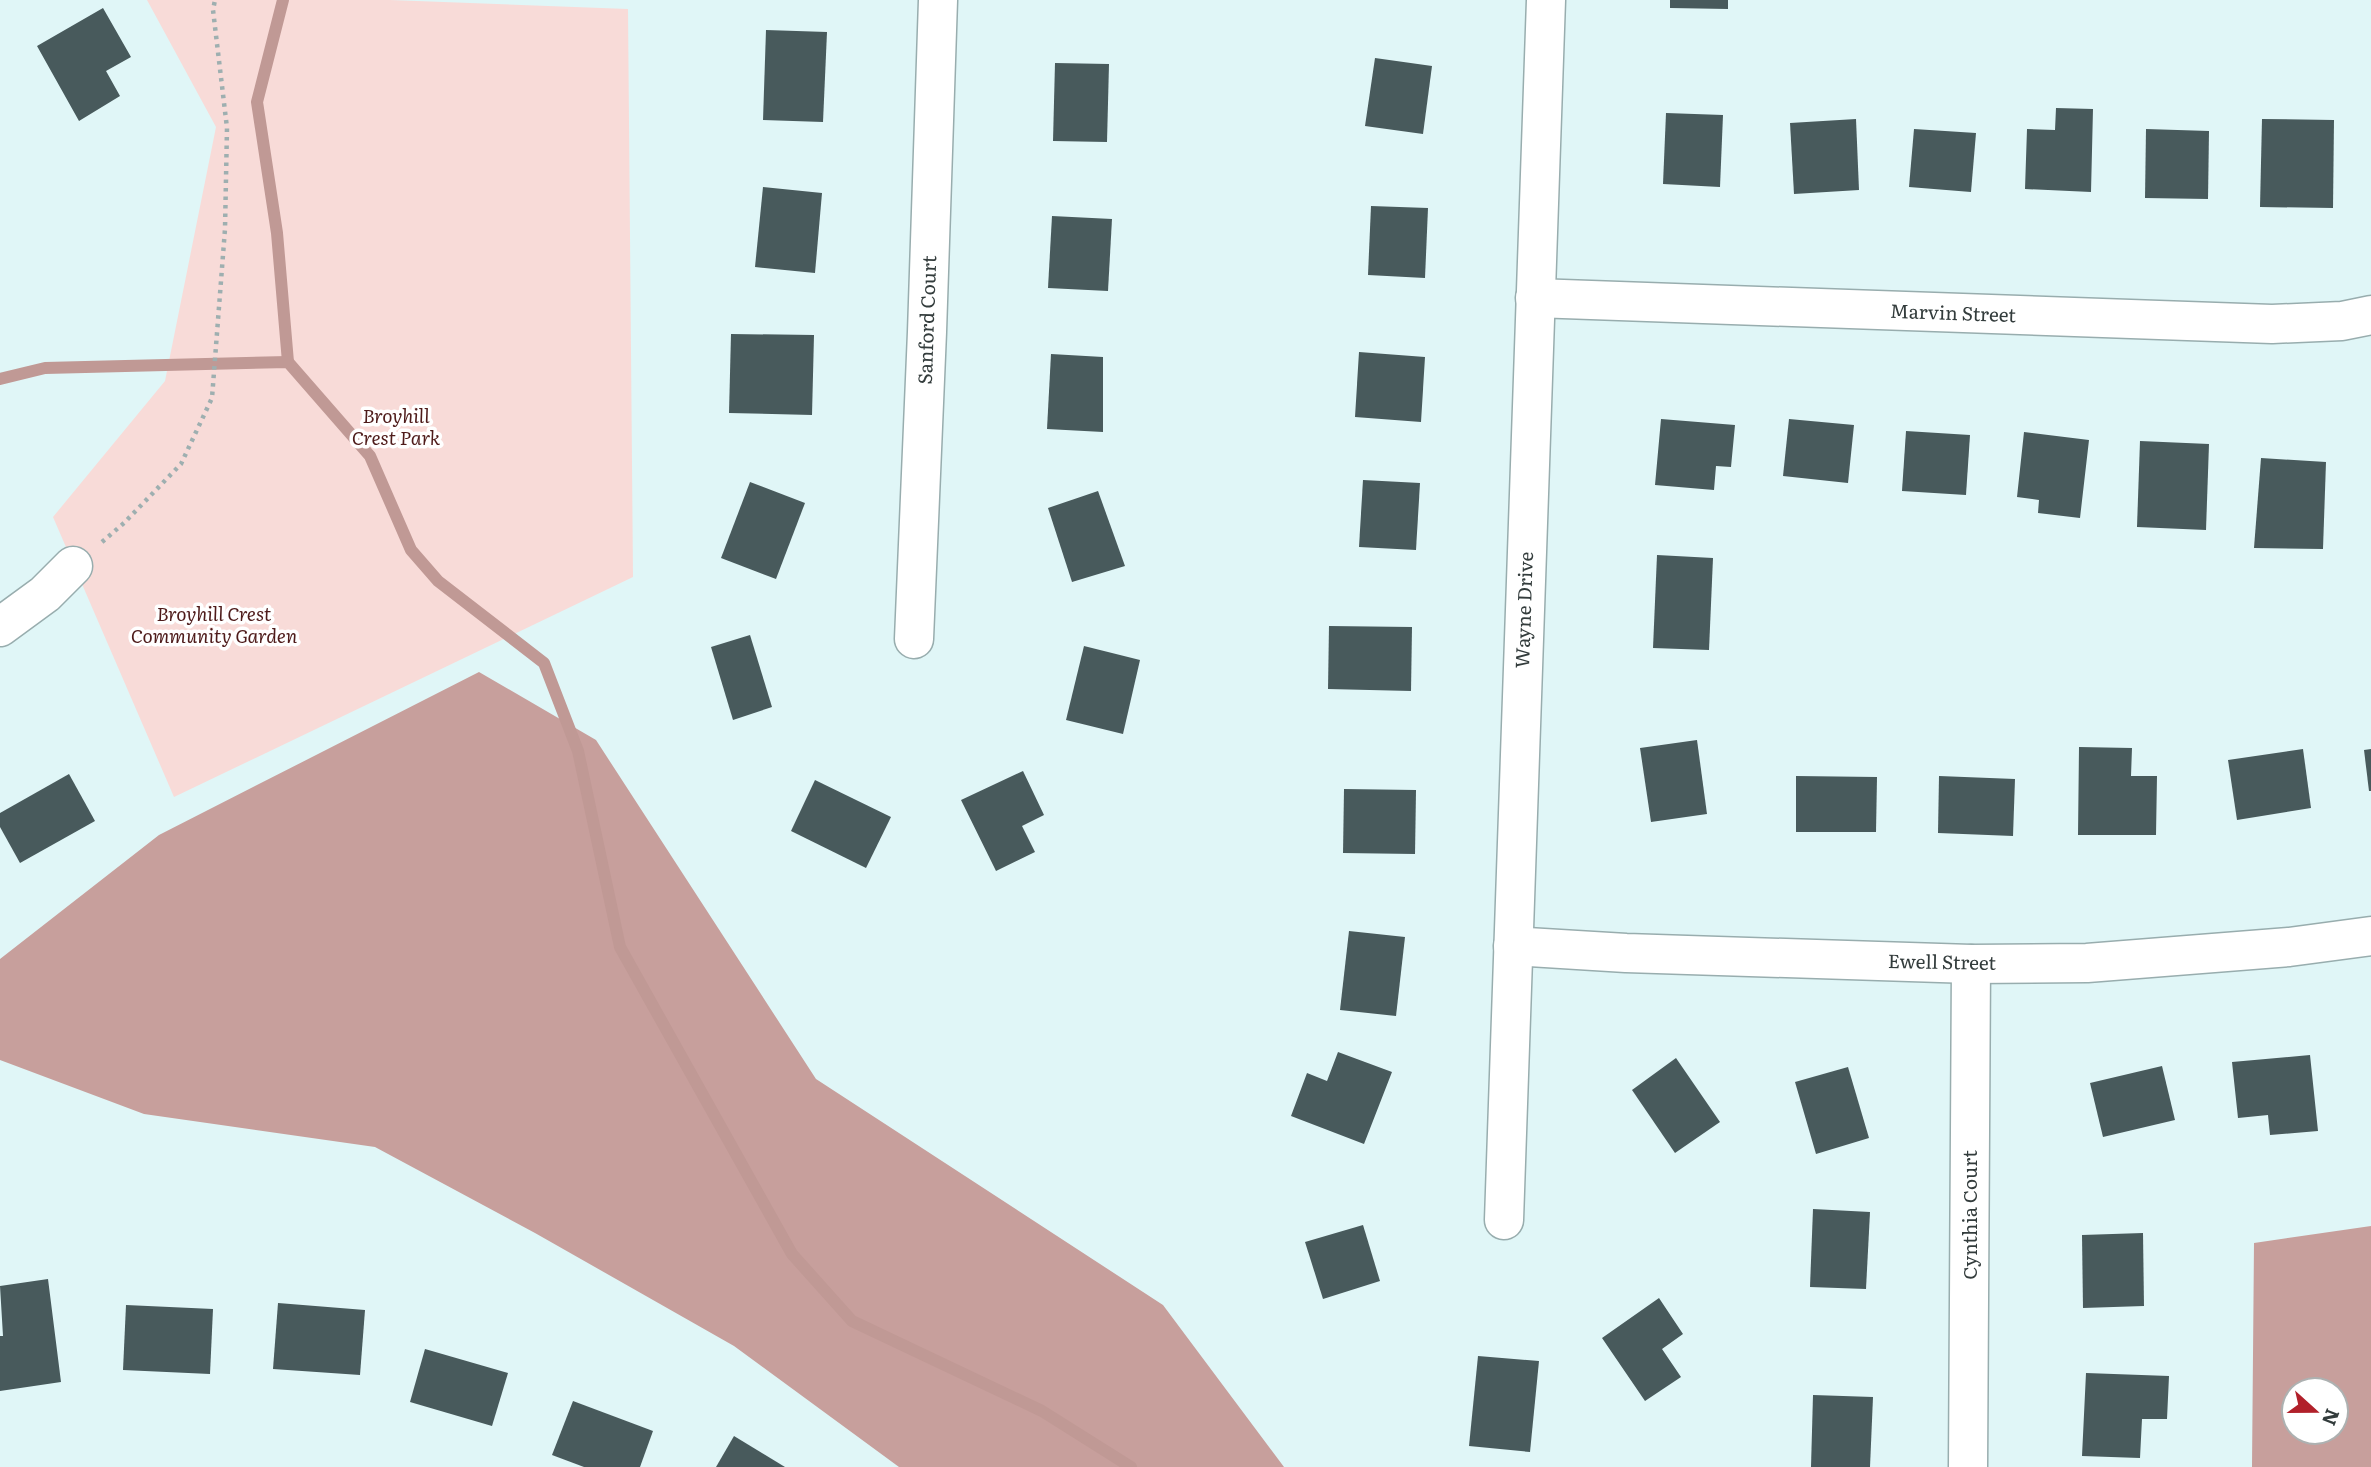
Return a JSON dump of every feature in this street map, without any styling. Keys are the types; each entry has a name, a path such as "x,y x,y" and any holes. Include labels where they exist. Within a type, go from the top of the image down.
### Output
{"street":[{"name":"Sanford Court","path":"914,639 938,0"},
{"name":"Wayne Drive","path":"1504,1220 1546,0"},
{"name":"Marvin Street","path":"1535,298 2272,324 2342,321 2371,315"},
{"path":"0,627 45,594 73,566"},
{"name":"Ewell Street","path":"1513,946 1626,953 1971,964 2087,963 2289,947 2371,936"},
{"name":"Cynthia Court","path":"1968,1467 1971,964"}],"path":[{"path":"73,566 124,523 181,464 212,398 221,305 228,128 213,10 215,0"}],"green space":[{"name":"Broyhill Crest Park","path":"147,0 390,0 628,9 633,577 174,797 53,517 165,381 216,127"}],"shaded area":[{"path":"479,672 596,740 816,1079 1163,1305 1284,1467 899,1467 734,1346 535,1233 375,1147 144,1114 0,1060 0,959 159,835"},
{"path":"2371,1226 2371,1467 2252,1467 2254,1243"}],"building":[{"path":"1670,0 1728,0 1728,9 1670,8"},
{"path":"103,8 131,57 106,71 120,96 79,121 37,46"},
{"path":"766,30 827,32 823,122 763,120"},
{"path":"1375,58 1432,66 1423,134 1365,126"},
{"path":"1055,63 1109,64 1107,142 1053,141"},
{"path":"2056,108 2093,109 2091,192 2025,189 2027,129 2055,130"},
{"path":"1666,113 1723,115 1720,187 1663,184"},
{"path":"1856,119 1859,190 1794,194 1790,123"},
{"path":"2262,119 2334,120 2333,208 2260,207"},
{"path":"1914,129 1976,133 1971,192 1909,187"},
{"path":"2146,129 2209,131 2208,199 2145,198"},
{"path":"763,187 822,193 815,273 755,267"},
{"path":"1371,206 1428,208 1425,278 1368,275"},
{"path":"1052,216 1112,219 1108,291 1048,288"},
{"path":"731,334 814,335 812,415 729,413"},
{"path":"1359,352 1425,357 1421,422 1355,417"},
{"path":"1051,354 1103,357 1103,432 1047,429"},
{"path":"1661,419 1735,425 1731,467 1716,466 1714,490 1655,485"},
{"path":"1789,419 1854,425 1848,483 1783,476"},
{"path":"1906,431 1970,435 1966,495 1902,491"},
{"path":"2024,432 2089,440 2080,518 2038,513 2039,500 2017,497"},
{"path":"2140,441 2209,444 2206,530 2137,527"},
{"path":"2261,458 2326,462 2323,549 2254,548"},
{"path":"1363,480 1420,483 1416,550 1359,547"},
{"path":"750,482 805,503 776,579 721,558"},
{"path":"1098,491 1125,566 1072,582 1048,508"},
{"path":"1657,555 1713,558 1709,650 1653,648"},
{"path":"1329,626 1412,627 1411,691 1328,689"},
{"path":"750,635 772,707 733,720 711,647"},
{"path":"1084,646 1140,660 1123,734 1066,720"},
{"path":"1697,740 1707,814 1651,822 1640,748"},
{"path":"2079,747 2132,748 2131,776 2157,776 2156,835 2078,835"},
{"path":"2303,749 2311,808 2237,820 2228,760"},
{"path":"2371,749 2371,791 2369,791 2364,750"},
{"path":"1023,771 1044,815 1022,826 1035,852 996,871 961,800"},
{"path":"69,774 95,821 20,863 0,827 0,813"},
{"path":"1796,776 1877,777 1876,832 1796,832"},
{"path":"1939,776 2015,779 2013,836 1938,833"},
{"path":"815,780 891,817 866,868 791,831"},
{"path":"1344,789 1416,790 1415,854 1343,853"},
{"path":"1349,931 1405,937 1396,1016 1340,1010"},
{"path":"1338,1052 1392,1072 1364,1144 1291,1116 1307,1073 1327,1081"},
{"path":"2310,1055 2318,1131 2270,1135 2268,1115 2238,1118 2232,1062"},
{"path":"1676,1058 1720,1122 1675,1153 1632,1090"},
{"path":"2162,1066 2175,1120 2103,1137 2090,1083"},
{"path":"1848,1067 1869,1138 1816,1154 1795,1082"},
{"path":"1813,1209 1870,1212 1866,1289 1810,1287"},
{"path":"1363,1225 1380,1281 1323,1299 1305,1242"},
{"path":"2143,1233 2144,1306 2083,1308 2082,1235"},
{"path":"48,1279 61,1382 0,1391 0,1336 3,1336 0,1286"},
{"path":"1659,1298 1683,1334 1662,1349 1681,1377 1645,1401 1602,1338"},
{"path":"278,1303 365,1310 360,1375 273,1369"},
{"path":"126,1305 213,1309 210,1374 123,1370"},
{"path":"425,1349 508,1373 492,1426 410,1402"},
{"path":"1478,1356 1539,1361 1530,1452 1469,1446"},
{"path":"2086,1373 2169,1376 2167,1419 2142,1419 2140,1458 2082,1456"},
{"path":"1813,1395 1873,1397 1870,1467 1811,1467"},
{"path":"573,1401 653,1431 640,1467 584,1467 552,1455"},
{"path":"734,1436 785,1467 716,1467"}],"waterway":[{"path":"283,0 257,102 277,233 288,362"},
{"path":"0,379 45,368 288,362 370,456 411,550 438,581 544,663 578,751 620,947 792,1254 852,1321 1042,1411 1131,1467"}],"park label":[{"name":"Broyhill Crest Community Garden","path":"214,625"}]}
